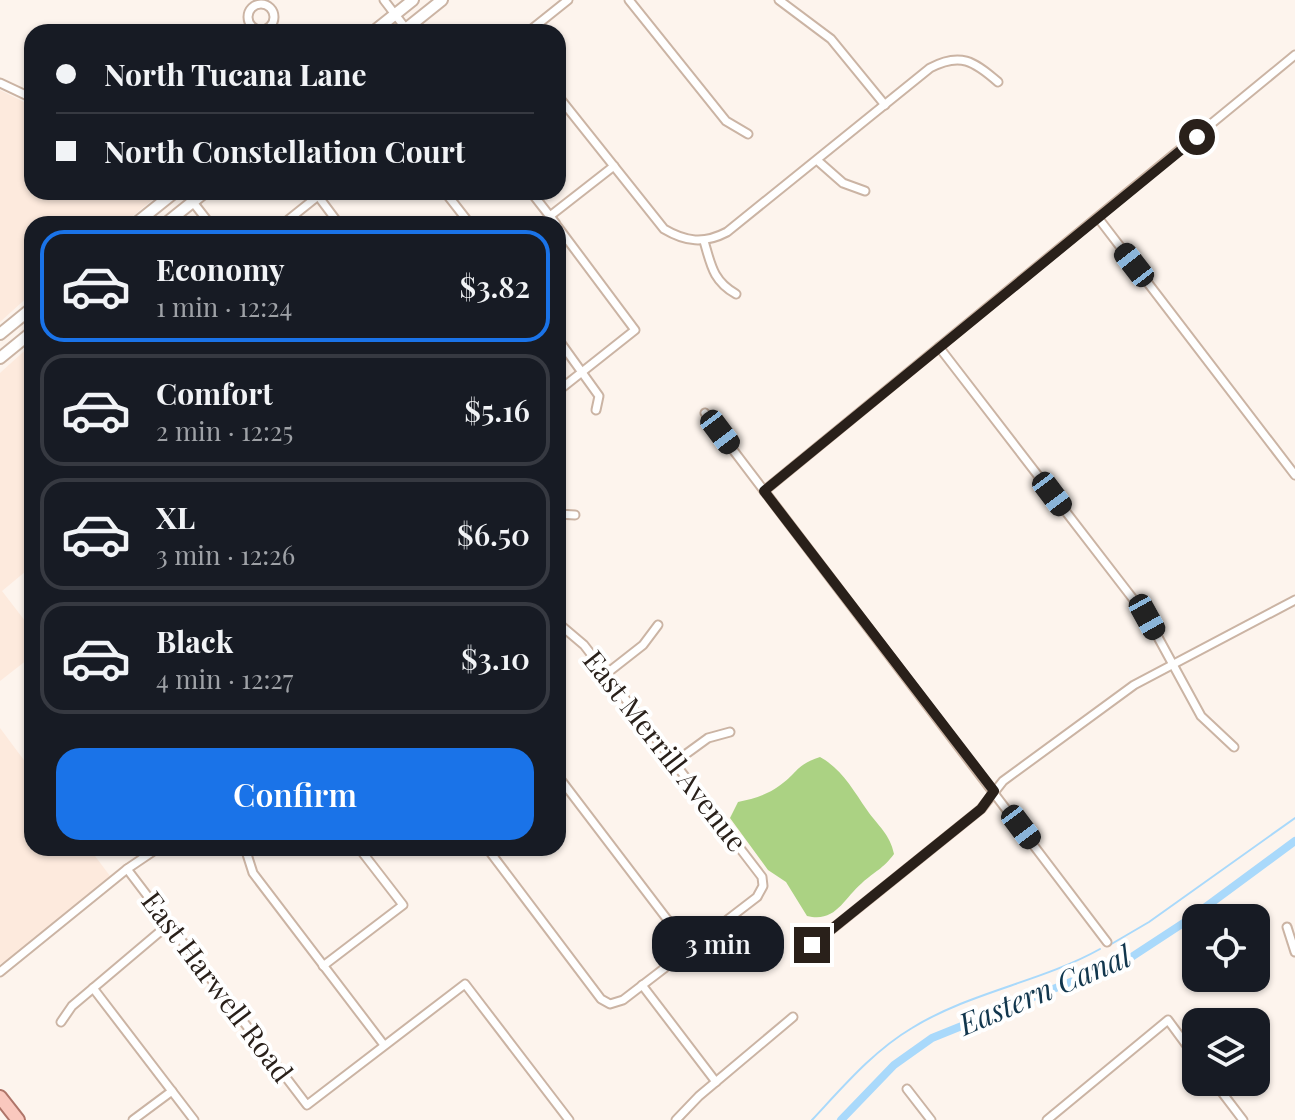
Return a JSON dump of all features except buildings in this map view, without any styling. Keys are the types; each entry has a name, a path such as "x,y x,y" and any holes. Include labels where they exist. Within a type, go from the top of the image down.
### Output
{"main road":[{"path":"383,24 413,0"},
{"path":"413,24 442,0"},
{"path":"149,216 176,200"},
{"path":"18,343 2,327 24,313"},
{"path":"0,358 24,338"},
{"path":"0,1097 18,1120"}],"street":[{"path":"384,0 400,24"},
{"path":"538,24 568,0"},
{"path":"629,0 726,121 748,134"},
{"path":"779,0 831,39 885,105"},
{"path":"764,491 1295,55"},
{"path":"566,106 664,229 689,241 704,241 727,232 930,68 945,60 973,62 998,82"},
{"path":"0,83 24,94"},
{"path":"818,161 843,183 865,191"},
{"path":"537,200 550,216 614,166"},
{"path":"189,200 203,216"},
{"path":"293,216 313,200"},
{"path":"451,200 464,216"},
{"path":"1099,219 1295,475"},
{"path":"566,238 635,330 566,384"},
{"path":"704,241 715,277 723,287 736,294"},
{"path":"939,347 1147,617 1201,716 1234,747"},
{"path":"566,350 599,396 596,410"},
{"path":"705,413 1107,942"},
{"path":"566,514 575,515"},
{"path":"801,954 981,809 1003,781 1134,685 1295,600"},
{"path":"606,674 643,645 658,625"},
{"name":"East Merrill Avenue","path":"566,630 584,645 762,877 763,886 757,897 689,948"},
{"path":"675,762 708,738 730,732"},
{"path":"493,856 601,999 610,1004 623,1000 689,948 566,787"},
{"path":"0,972 146,856"},
{"path":"248,856 253,873 384,1045 465,984 569,1120"},
{"path":"323,966 403,905 365,856"},
{"name":"East Harwell Road","path":"127,869 307,1105 384,1045"},
{"path":"61,1022 72,1006 169,924"},
{"path":"1287,927 1295,952"},
{"path":"642,985 716,1082"},
{"path":"93,988 194,1120"},
{"path":"676,1120 793,1017"},
{"path":"1047,1120 1168,1020 1182,1039"},
{"path":"907,1089 931,1120"},
{"path":"133,1120 172,1091"},
{"path":"1225,1096 1243,1120"}],"shaded area":[{"path":"0,90 24,102 24,200 152,200 133,216 24,216 24,300 0,322"},
{"path":"24,351 24,573 2,591 24,620 24,662 0,681 0,373"},
{"path":"0,728 24,760 24,856 95,856 110,876 14,956 0,964"}],"green space":[{"path":"820,757 846,780 887,836 894,854 832,913 817,917 807,916 786,882 768,870 730,818 738,802 770,792 801,766"}],"waterway":[{"path":"1108,946 1149,922 1295,818"},
{"name":"Eastern Canal","path":"841,1120 894,1065 932,1038 1130,958 1188,920 1295,841"},
{"path":"812,1120 871,1059 912,1028 958,1005 1054,970 1100,949"}],"route":[{"path":"812,945 981,809 994,791 764,491 1197,137"}]}
